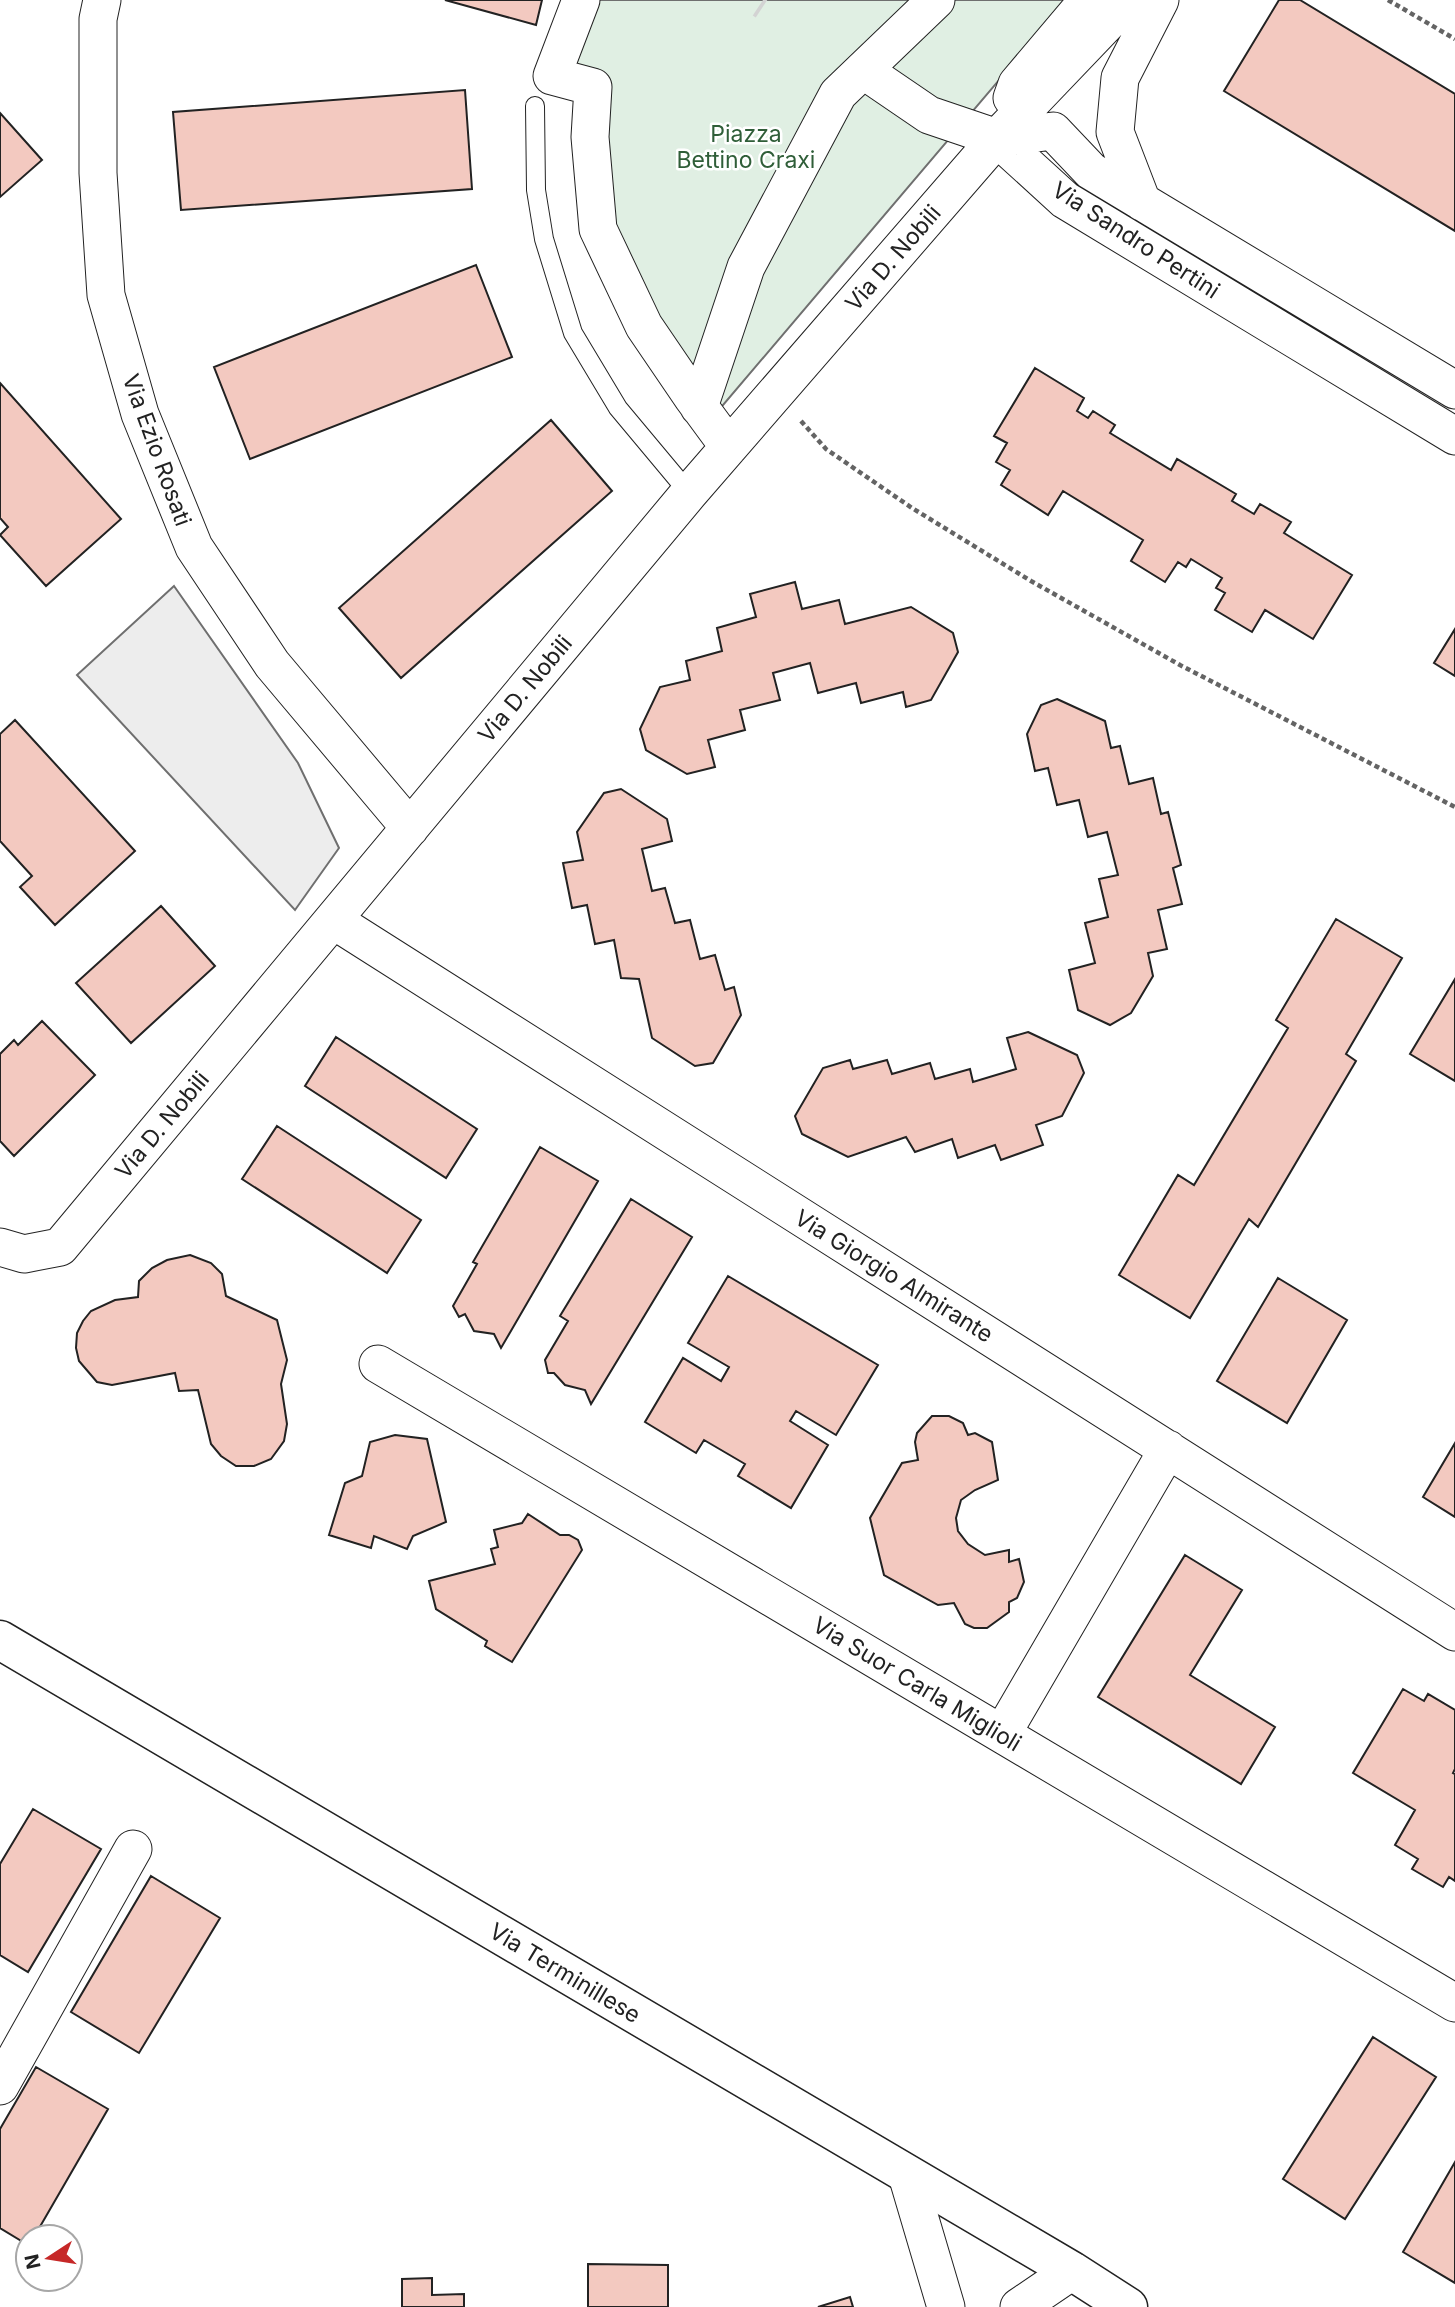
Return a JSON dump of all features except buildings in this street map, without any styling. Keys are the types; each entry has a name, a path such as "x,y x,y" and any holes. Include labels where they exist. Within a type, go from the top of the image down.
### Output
{"main road":[{"name":"Via Terminillese","path":"0,1640 1072,2271 1128,2307"}],"street":[{"name":"Via Ezio Rosati","path":"102,0 98,19 98,173 106,295 140,414 194,547 272,664 410,828"},
{"path":"581,0 552,76 593,87 590,136 598,229 644,326 729,447"},
{"path":"699,407 746,267 838,94 936,0"},
{"path":"863,70 929,115 997,138 1017,83 1088,0"},
{"name":"Via D. Nobili","path":"0,1247 24,1254 60,1247 689,493 997,138 1129,0"},
{"path":"1142,202 1115,132 1120,78 1160,0"},
{"name":"Via Sandro Pertini","path":"997,138 1053,131 1091,171 1455,390"},
{"name":"Via Sandro Pertini","path":"997,138 1065,200 1455,436"},
{"name":"Via Giorgio Almirante","path":"333,920 1455,1632"},
{"name":"Via Suor Carla Miglioli","path":"378,1364 1455,2003"},
{"path":"1002,1734 1168,1449"},
{"path":"0,2086 133,1849"},
{"path":"907,2175 946,2307"},
{"path":"1019,2307 1072,2271"},
{"path":"1059,2307 1072,2271"}],"lane":[{"path":"535,106 536,190 544,239 573,333 618,408 689,493"}],"path":[{"path":"1388,0 1455,39"},
{"path":"776,393 826,449 912,508 1031,581 1180,665 1455,807"}],"green space":[{"name":"Piazza Bettino Craxi","path":"598,0 1067,0 718,411 635,317 572,75"}],"shaded area":[{"path":"174,586 298,763 339,848 295,910 77,675"}]}
